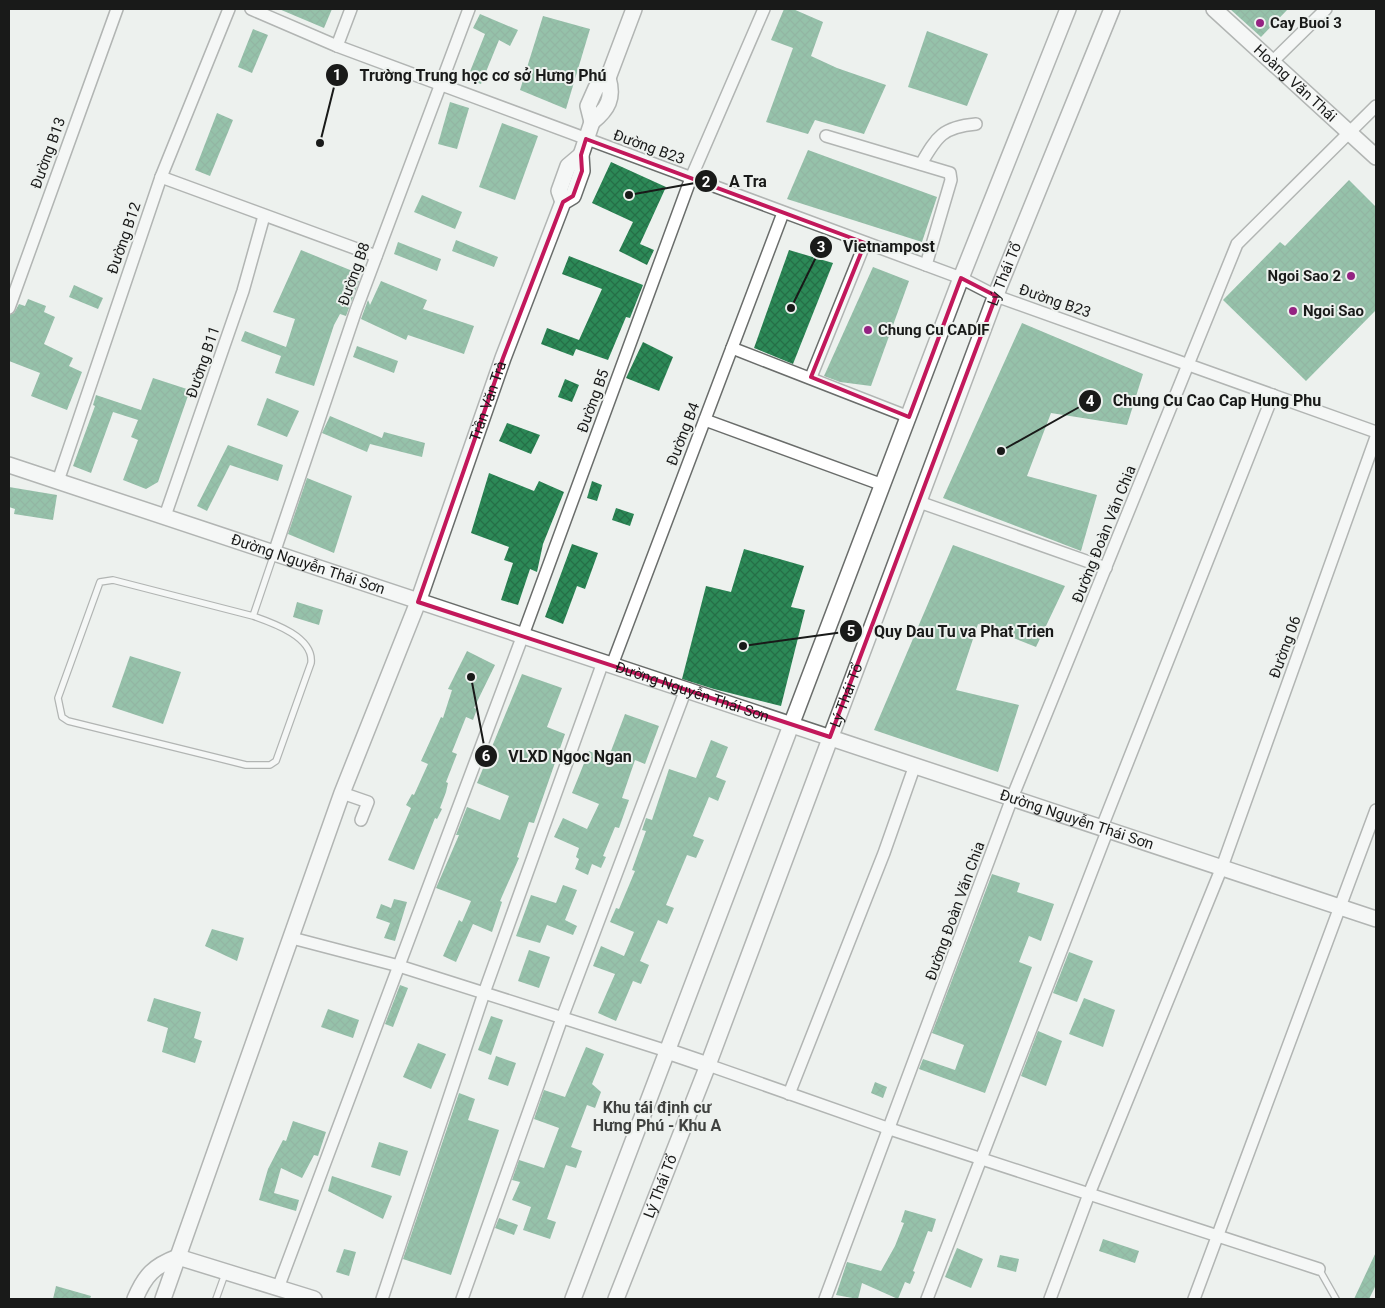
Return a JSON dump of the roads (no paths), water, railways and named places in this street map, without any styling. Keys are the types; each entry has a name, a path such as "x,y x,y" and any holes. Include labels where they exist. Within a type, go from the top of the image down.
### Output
{"street":[{"name":"Đường B13","path":"9,308 116,9"},
{"name":"Đường B12","path":"58,481 161,177 229,9"},
{"name":"Đường B23","path":"251,9 337,46 961,278 996,296 1376,432"},
{"path":"337,46 351,9"},
{"name":"Đường B8","path":"274,553 376,256 470,9"},
{"name":"Trần Văn Trà","path":"162,1299 292,938 342,792 418,602 503,358 563,202 573,196 582,171 581,155 592,122 604,113 612,92 608,78 634,9"},
{"name":"Đường B5","path":"278,1288 523,635 690,178 764,9"},
{"path":"573,1299 961,278 1068,9"},
{"name":"Lý Thái Tổ","path":"616,1299 708,1065 996,296 1112,9"},
{"name":"Hoàng Văn Thái","path":"1214,9 1376,157"},
{"path":"1272,62 1326,9"},
{"name":"Đường Đoàn Văn Chia","path":"825,1299 1012,798 1237,244 1351,134 1376,106"},
{"path":"921,164 938,136 956,126 976,124"},
{"path":"826,136 947,171 951,176 926,265"},
{"path":"161,177 376,256"},
{"name":"Đường B4","path":"382,1299 484,993 608,664 732,348 782,213"},
{"name":"Đường B11","path":"165,516 243,291 264,216"},
{"path":"811,377 865,243"},
{"path":"732,348 811,377 909,417"},
{"path":"927,1299 1105,828 1273,395"},
{"path":"704,420 882,485"},
{"name":"Đường 06","path":"1050,1299 1089,1194 1222,867 1376,437"},
{"name":"Đường Nguyễn Thái Sơn","path":"9,465 1376,918"},
{"path":"919,502 1106,568"},
{"path":"462,1299 562,1018 686,690"},
{"path":"789,1094 884,853 915,766"},
{"path":"342,792 368,802 361,820"},
{"path":"1194,1299 1376,810"},
{"path":"292,938 399,966 667,1051 890,1129 1319,1269"},
{"path":"135,1299 142,1283 158,1265 178,1257 314,1299"}],"lane":[{"path":"252,616 274,553"},
{"path":"113,580 252,616 295,636 306,644 312,654 280,753 276,761 270,765 246,765 62,717 58,698 96,588 100,582 113,580"},
{"path":"1319,1269 1336,1299"},
{"path":"216,1299 226,1272"}],"place":[{"name":"Cay Buoi 3","path":"1260,23"},
{"name":"Trường Trung học cơ sở Hưng Phú","path":"320,143"},
{"name":"A Tra","path":"629,195"},
{"name":"Ngoi Sao 2","path":"1351,276"},
{"name":"Vietnampost","path":"791,308"},
{"name":"Ngoi Sao","path":"1293,311"},
{"name":"Chung Cu CADIF","path":"868,330"},
{"name":"Chung Cu Cao Cap Hung Phu","path":"1001,451"},
{"name":"Quy Dau Tu va Phat Trien","path":"743,646"},
{"name":"VLXD Ngoc Ngan","path":"471,677"}],"district":[{"name":"Khu tái định cư Hưng Phú - Khu A","path":"657,1116"}]}
